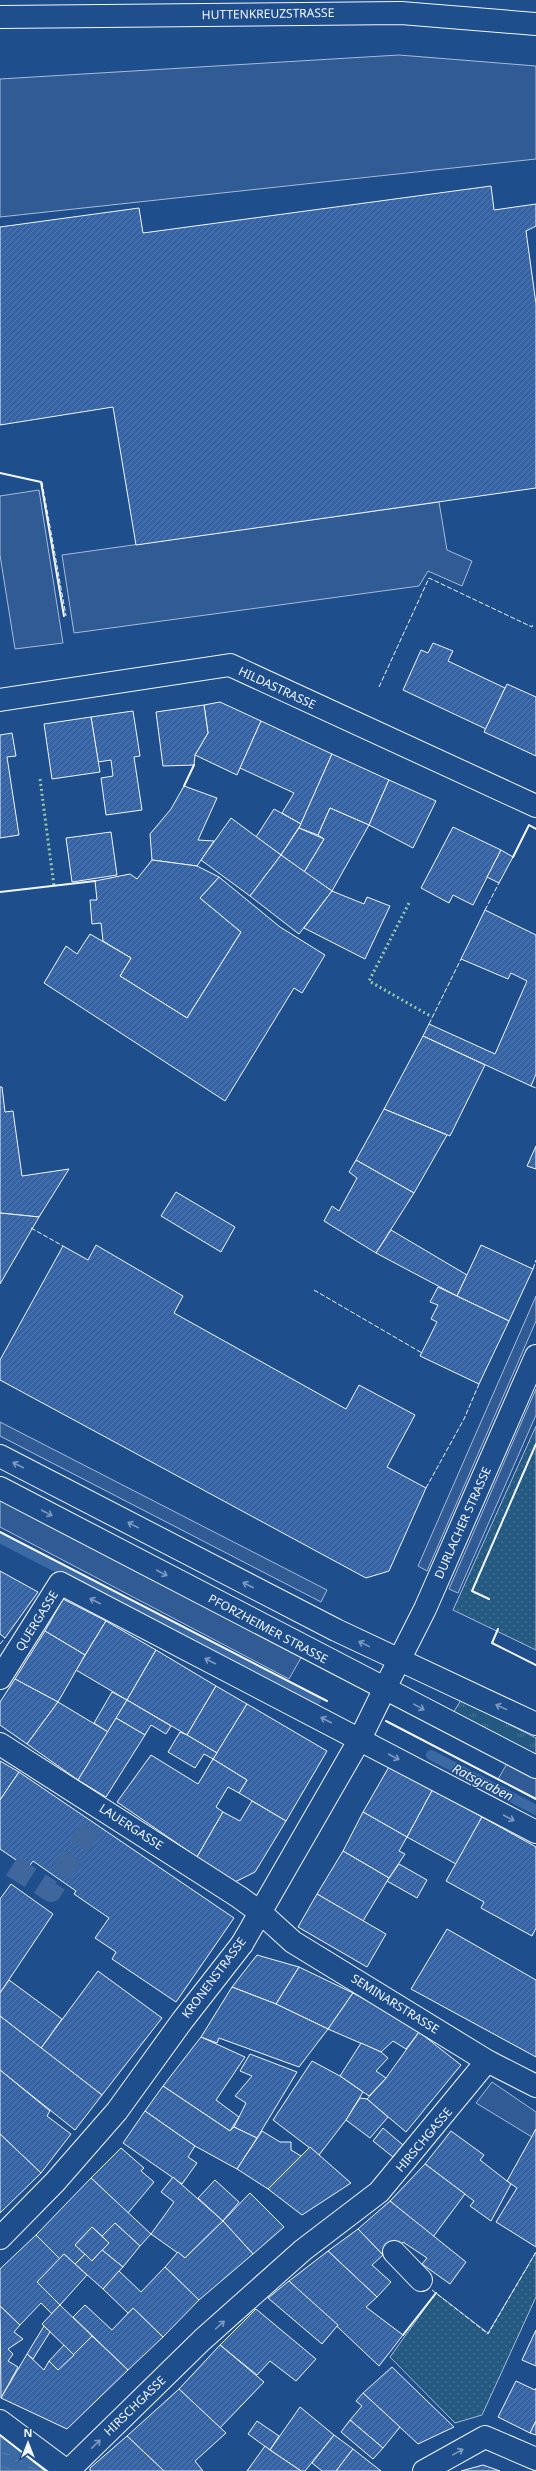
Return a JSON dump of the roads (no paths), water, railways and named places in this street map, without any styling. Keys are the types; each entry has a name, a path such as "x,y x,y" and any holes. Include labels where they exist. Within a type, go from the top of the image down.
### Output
{"street":[{"name":"HUTTENKREUZSTRASSE","path":"0,17 412,7 536,24"},
{"name":"HILDASTRASSE","path":"0,700 230,665 536,806"},
{"name":"DURLACHER STRASSE","path":"385,1688 425,1609 536,1356"},
{"path":"0,1456 336,1630 399,1661 536,1724"},
{"name":"PFORZHEIMER STRASSE","path":"0,1488 536,1767"},
{"name":"QUERGASSE","path":"0,1678 60,1583 360,1739"},
{"name":"KRONENSTRASSE","path":"0,2238 55,2182 117,2111 182,2021 242,1944 360,1739 385,1688"},
{"path":"360,1739 536,1832"},
{"name":"LAUERGASSE","path":"0,1744 261,1913"},
{"name":"SEMINARSTRASSE","path":"261,1913 293,1942 487,2061 536,2086"},
{"name":"HIRSCHGASSE","path":"67,2471 209,2346 303,2250 359,2218 487,2061"},
{"path":"394,2252 421,2280"},
{"path":"0,2421 67,2471"},
{"path":"424,2471 485,2437 536,2459"}],"water":[{"path":"0,2435 46,2471 0,2471"}],"waterway":[{"path":"0,1538 316,1701"},
{"name":"Ratsgraben","path":"431,1755 536,1810"}],"tunnel":[{"path":"12,1866 51,1891 102,1809"}]}
